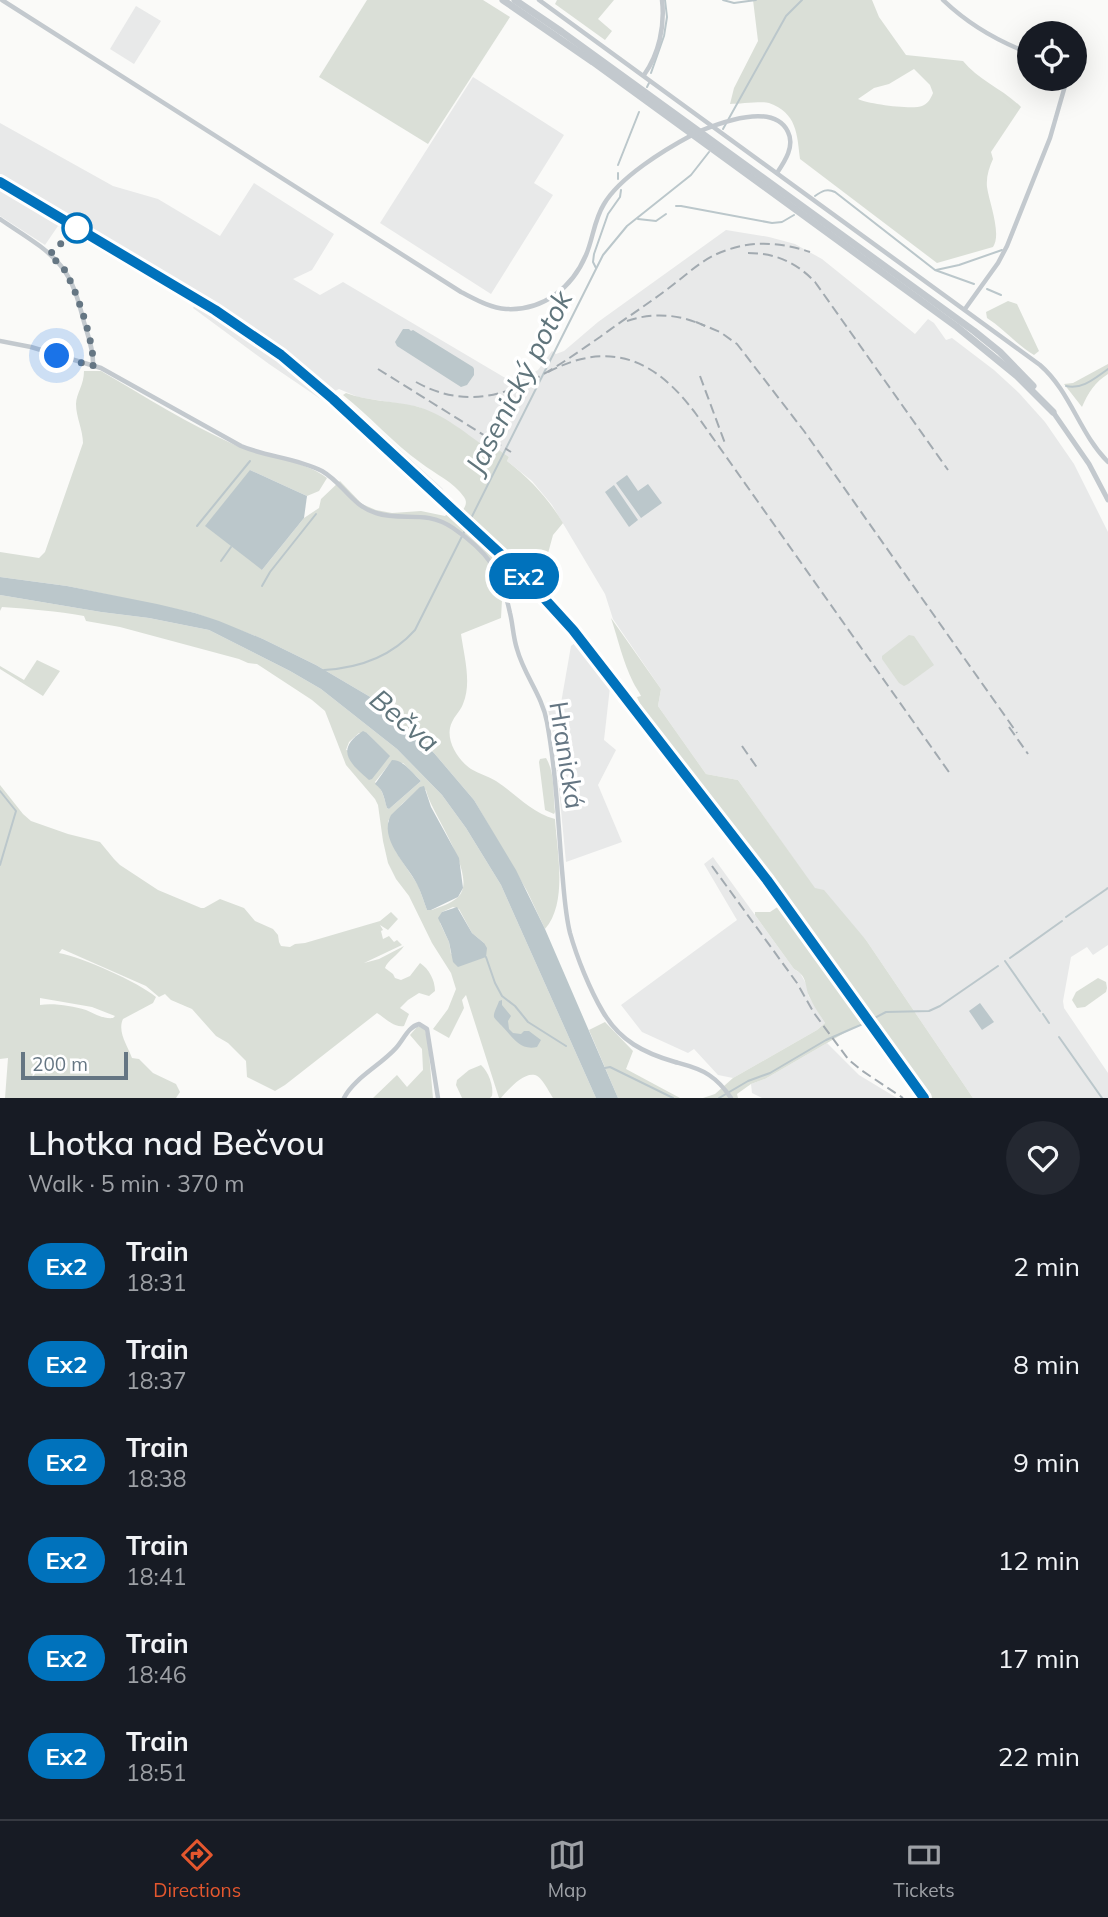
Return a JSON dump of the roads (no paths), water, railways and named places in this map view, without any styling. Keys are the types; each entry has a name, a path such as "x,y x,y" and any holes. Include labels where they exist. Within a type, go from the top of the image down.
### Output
{"highway":[{"path":"503,0 584,55 957,327 1011,371 1053,412"},
{"path":"515,0 988,341 1028,379 1053,412"}],"main road":[{"path":"1053,412 1080,449 1108,500"}],"street":[{"path":"2,0 461,292 480,302 506,309 543,303 555,296 575,278 587,253 597,217 612,192 673,146 709,127 750,117 774,118 788,132 790,144 789,152 777,173"},
{"path":"539,0 1034,360 1051,374 1063,390 1088,438 1108,462"},
{"path":"644,75 663,28 662,0"},
{"path":"943,0 961,17 1017,48"},
{"path":"964,309 999,263 1007,246 1050,138 1064,91"},
{"path":"0,219 38,245 61,265 72,283 79,303 91,346 93,366"},
{"name":"Hranická","path":"0,341 31,347 101,368 241,446 323,472 357,503 369,510 392,516 432,518 449,525 485,553 496,571 508,605 517,651 543,708 555,778 569,928 600,1006 614,1027 638,1048 703,1071 717,1080 729,1095"},
{"path":"344,1098 349,1089 391,1053 413,1026 419,1024 427,1029 438,1098"}],"waterway":[{"path":"651,73 664,36 667,17 665,0"},
{"path":"723,0 734,3 756,0"},
{"name":"Jasenický potok","path":"723,129 786,16 802,0"},
{"path":"647,87 649,83"},
{"path":"618,165 639,112"},
{"name":"Jasenický potok","path":"324,670 350,667 374,659 396,647 415,630 603,255 627,226 691,175 709,152"},
{"path":"618,173 618,179"},
{"path":"596,268 593,262 594,254 608,214 620,197 621,190"},
{"path":"815,196 829,190 835,192 935,270 974,284"},
{"path":"676,206 772,223 782,222 794,215"},
{"path":"638,219 656,221 666,214"},
{"path":"936,270 1002,250"},
{"path":"987,289 1001,295"},
{"path":"1066,386 1083,385 1108,369"},
{"path":"197,526 250,461"},
{"path":"262,586 316,514"},
{"path":"221,561 231,547"},
{"path":"0,791 16,811 0,865"},
{"path":"1066,917 1108,888"},
{"path":"1010,958 1062,921"},
{"path":"486,957 502,996 515,1006 528,1022 566,1046"},
{"path":"1005,961 1040,1011"},
{"path":"719,1098 748,1081 770,1073 826,1040 886,1012 929,1011 940,1006 998,966"},
{"path":"1043,1014 1049,1023"},
{"path":"1059,1037 1102,1098"},
{"path":"605,1068 610,1067 673,1098"}],"railway":[{"path":"0,176 211,301 270,342 335,397 534,582 574,628 769,879 927,1098"},
{"path":"416,382 442,393 466,397 513,389 557,366 712,256 737,247 758,244 790,246 810,252"},
{"path":"748,253 784,260 815,282 948,470"},
{"path":"627,321 646,316 666,316 705,326"},
{"path":"696,322 720,332 737,344 804,431 1017,733"},
{"path":"548,372 592,357 631,360 648,368 681,395 951,775"},
{"path":"378,369 511,452"},
{"path":"700,376 726,446"},
{"path":"1009,727 1028,754"},
{"path":"742,746 758,769"},
{"path":"712,866 848,1059 903,1098"}],"train":[{"name":"Ex2","path":"0,182 215,310 281,355 333,399 522,574 573,630 767,880 924,1098"}],"water label":[{"name":"Bečva","path":"405,720"}]}
